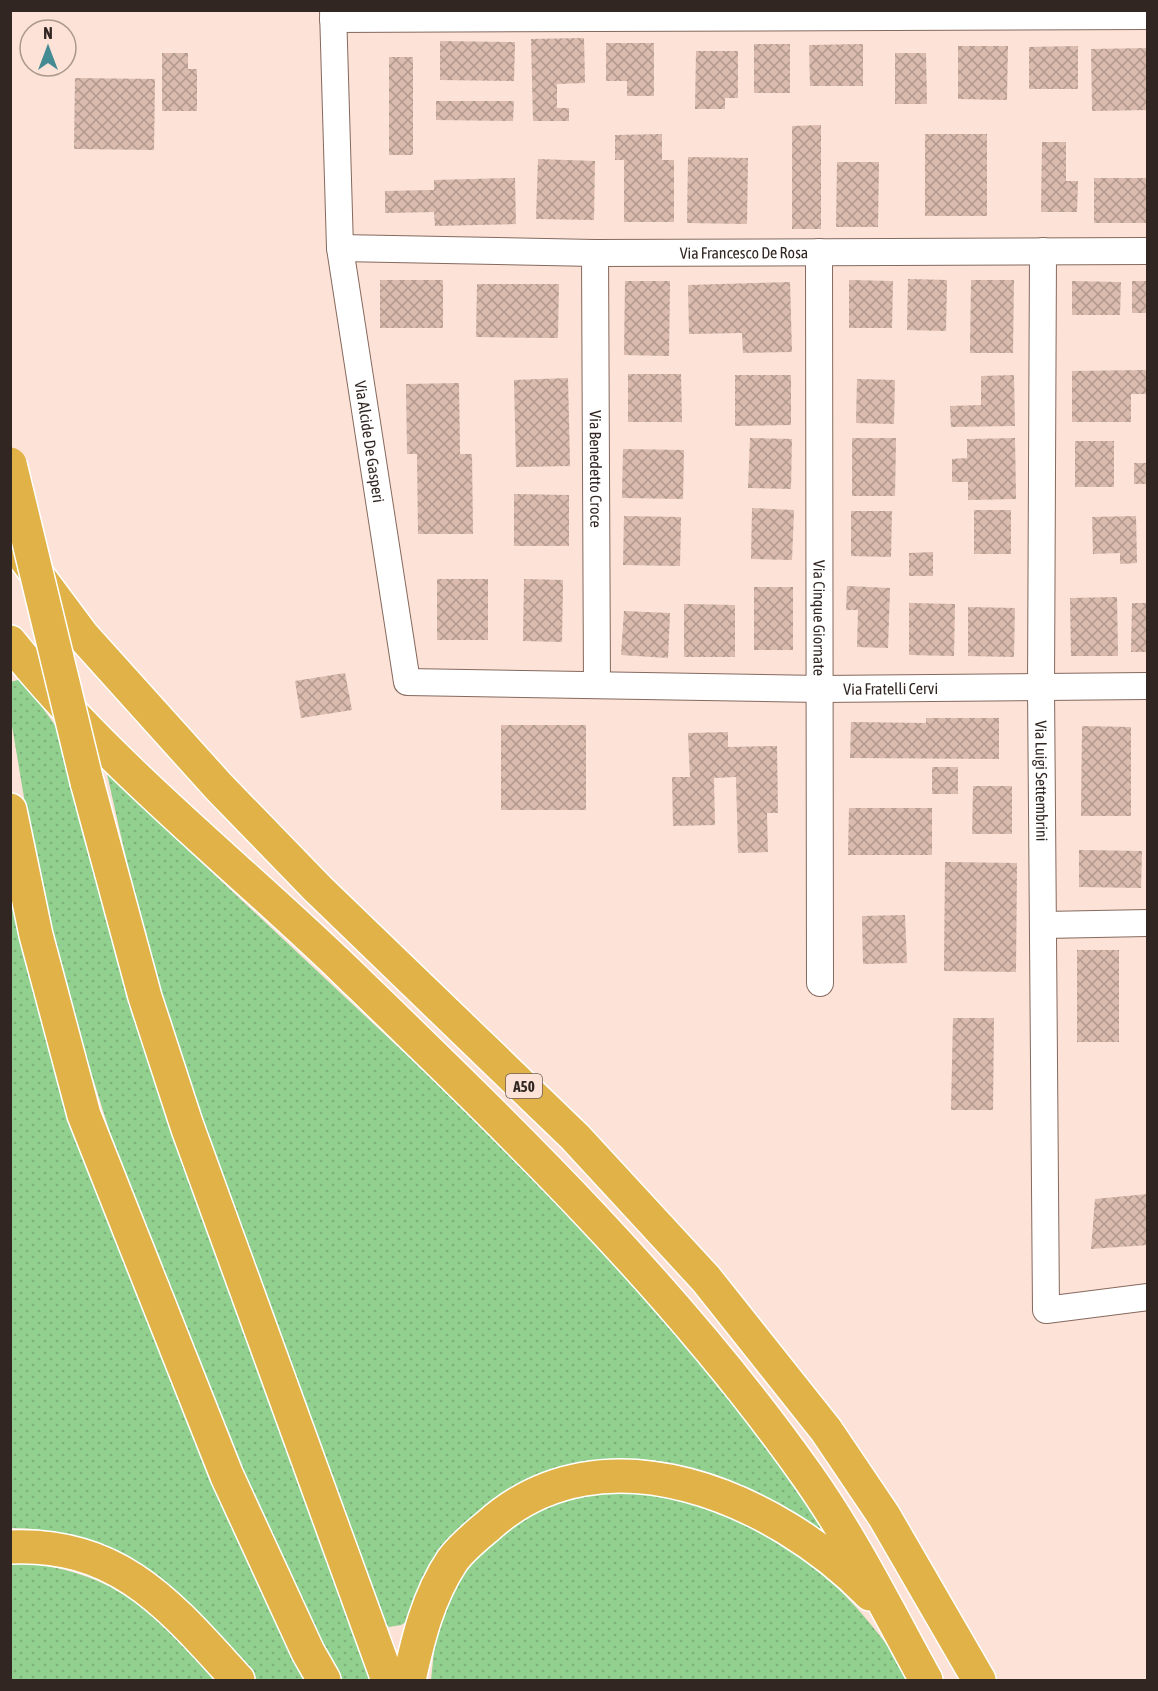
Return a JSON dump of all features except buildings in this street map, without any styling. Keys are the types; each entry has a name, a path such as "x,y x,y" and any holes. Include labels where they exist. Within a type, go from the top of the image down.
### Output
{"highway":[{"path":"10,464 87,782 145,997 187,1126 388,1680"},
{"name":"A50","path":"10,538 83,636 219,787 318,889 575,1137 706,1279 769,1355 884,1516 979,1680"},
{"path":"10,642 107,752 342,967 578,1200 651,1281 761,1413 807,1476 866,1567 927,1680"},
{"path":"10,810 36,935 84,1114 227,1476 308,1652 324,1680"},
{"path":"409,1680 423,1623 437,1587 453,1559 502,1513 533,1494 567,1482 609,1476 651,1476 689,1484 732,1499 816,1549 854,1578 890,1615"},
{"path":"10,1547 56,1550 91,1557 127,1573 170,1609 238,1680"}],"street":[{"path":"333,15 1148,16"},
{"name":"Via Alcide De Gasperi","path":"333,15 340,248 407,682 597,685"},
{"name":"Via Francesco De Rosa","path":"340,248 595,253 1148,250"},
{"name":"Via Luigi Settembrini","path":"1043,251 1041,688 1046,1310 1148,1298"},
{"name":"Via Cinque Giornate","path":"819,252 820,983"},
{"name":"Via Benedetto Croce","path":"595,253 597,685"},
{"name":"Via Fratelli Cervi","path":"597,685 820,688 1148,686"},
{"path":"1044,925 1148,923"}],"green space":[{"path":"22,679 57,728 375,1680 339,1680 293,1586 189,1343 118,1158 73,1015 32,845 11,720 10,682"},
{"path":"107,774 459,1104 641,1290 736,1400 824,1526 816,1532 753,1491 730,1480 684,1466 640,1459 596,1460 555,1470 516,1487 480,1511 449,1543 422,1583 406,1622 389,1627 383,1623 303,1405 152,973"},
{"path":"10,885 24,957 63,1094 310,1680 256,1680 181,1600 148,1572 118,1552 72,1536 11,1528"},
{"path":"627,1488 713,1507 794,1552 817,1569 857,1608 912,1680 431,1680 436,1632 448,1598 467,1564 491,1539 549,1502 589,1491"},
{"path":"10,1562 46,1566 76,1573 127,1597 150,1613 172,1633 217,1680 11,1680"}]}
